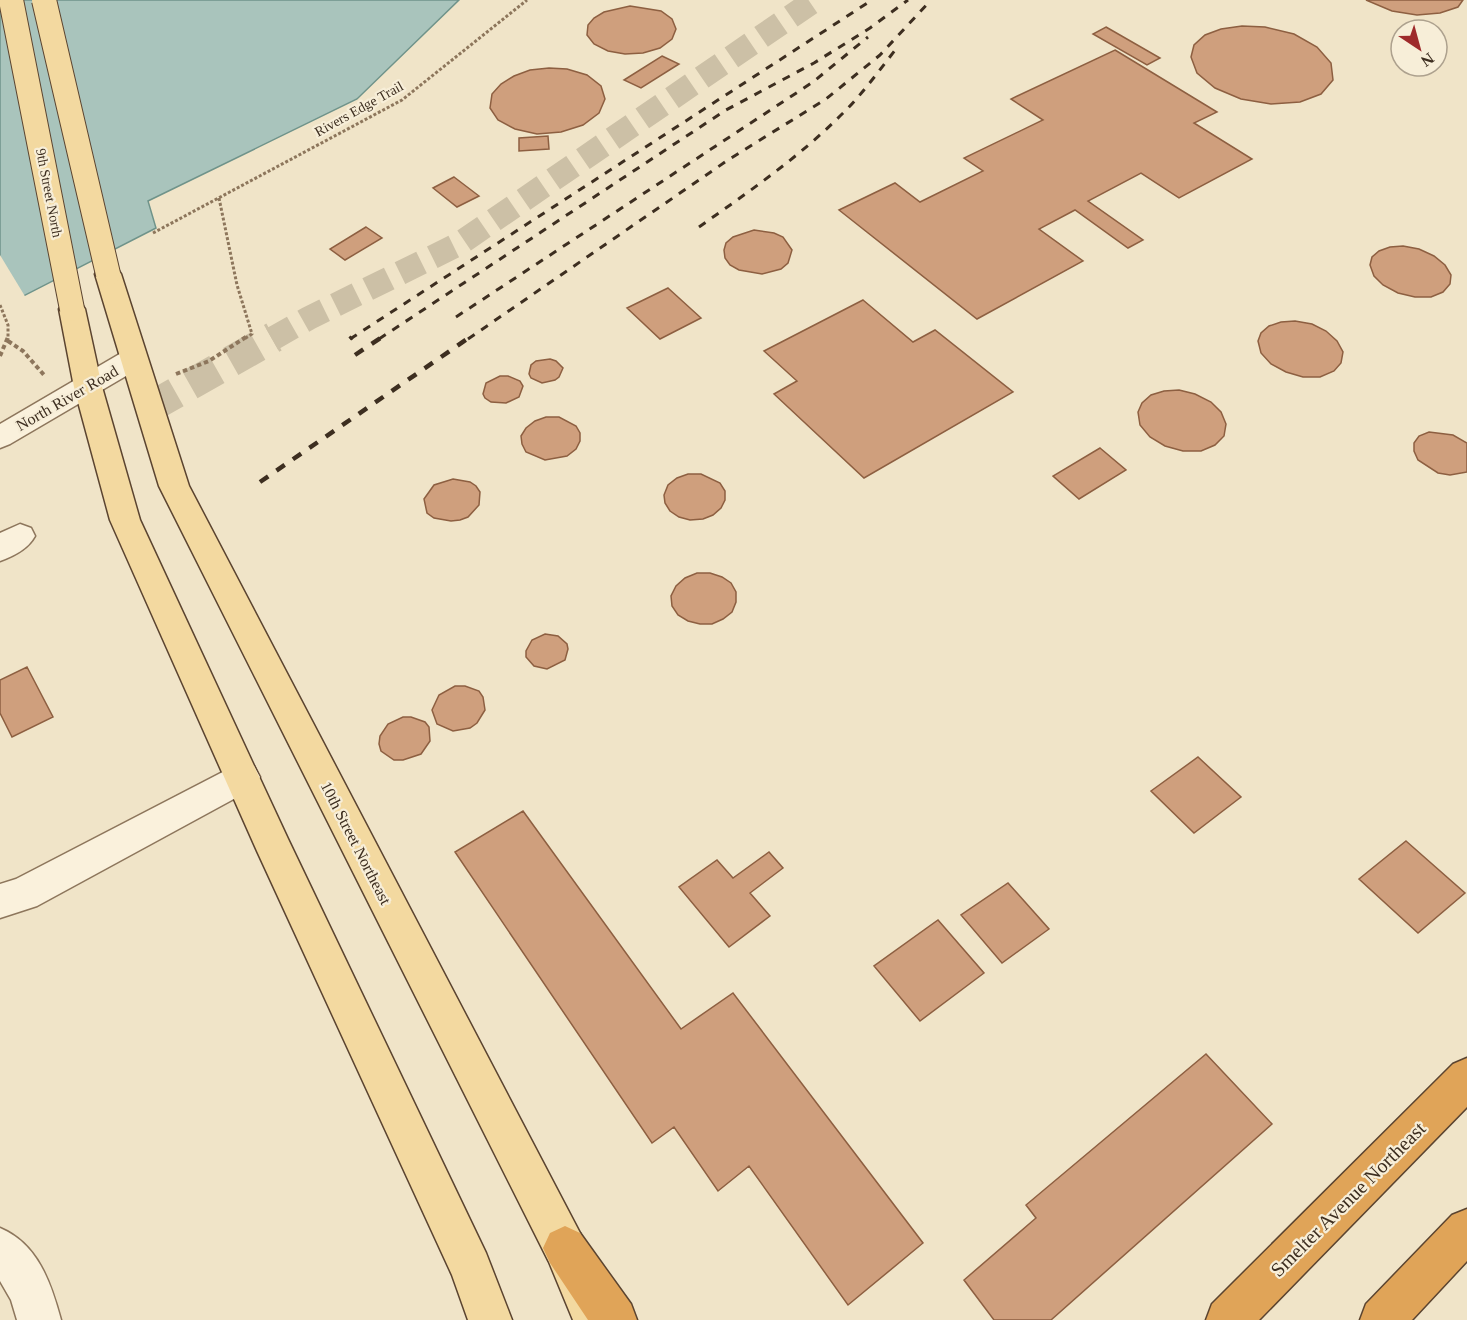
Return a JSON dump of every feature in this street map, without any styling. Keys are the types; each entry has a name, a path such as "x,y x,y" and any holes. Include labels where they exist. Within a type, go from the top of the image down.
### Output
{"highway":[{"name":"Smelter Avenue Northeast","path":"1228,1320 1467,1078"},
{"path":"1382,1320 1467,1230"},
{"path":"565,1248 615,1320"}],"main road":[{"name":"9th Street North","path":"11,0 72,309 77,393"},
{"path":"44,0 108,274 133,359"},
{"name":"10th Street Northeast","path":"133,359 174,486 565,1248 596,1320"},
{"path":"77,393 125,520 471,1268 490,1320"}],"street":[{"name":"North River Road","path":"0,437 133,359"},
{"path":"0,901 24,894 242,777"},
{"path":"0,1250 9,1255 35,1300 39,1320"}],"path":[{"name":"Rivers Edge Trail","path":"153,233 402,100 526,0"},
{"path":"176,374 209,361 252,334 237,285 219,198"},
{"path":"0,305 10,331 8,341 0,356"},
{"path":"8,341 77,393"}],"water":[{"path":"0,0 459,0 357,99 148,201 156,228 0,308"}],"pier":[{"path":"0,255 26,298 0,311"}],"building":[{"path":"1366,0 1463,0 1458,7 1440,13 1417,15 1392,11"},
{"path":"630,6 661,11 672,19 676,29 672,39 660,48 643,53 625,54 608,51 594,44 587,35 588,25 594,18 604,12"},
{"path":"1242,26 1265,27 1294,34 1317,47 1331,63 1333,80 1321,94 1300,102 1271,104 1241,99 1215,88 1197,73 1191,57 1194,45 1205,35 1221,29"},
{"path":"1106,27 1160,58 1147,65 1093,34"},
{"path":"1115,50 1217,112 1194,123 1252,159 1179,198 1141,173 1088,201 1143,240 1128,248 1075,210 1039,229 1083,261 977,319 839,210 895,183 920,202 983,171 964,158 1043,120 1011,99"},
{"path":"662,56 679,64 641,88 624,80"},
{"path":"567,69 587,75 601,86 605,99 599,113 583,125 561,132 537,134 515,129 498,120 490,108 492,94 501,84 530,70"},
{"path":"548,136 549,149 519,151 519,138"},
{"path":"454,177 479,196 457,207 433,188"},
{"path":"366,227 382,238 345,260 330,249"},
{"path":"754,230 783,237 792,250 788,263 781,269 762,274 739,270 730,265 725,258 726,243 733,237"},
{"path":"1403,246 1419,249 1434,256 1445,265 1451,275 1450,284 1443,292 1431,297 1415,297 1398,293 1383,285 1374,276 1370,265 1372,257 1379,251 1390,247"},
{"path":"668,288 701,318 660,339 627,308"},
{"path":"863,300 913,342 935,330 1013,392 864,478 774,394 797,381 764,351"},
{"path":"1295,321 1312,324 1326,331 1337,341 1343,352 1341,363 1334,371 1320,377 1303,377 1271,364 1261,353 1258,341 1261,333 1269,326"},
{"path":"550,359 563,368 559,377 542,383 531,378 529,374 531,365 536,361"},
{"path":"500,376 508,376 520,381 523,386 519,397 506,403 491,402 485,398 483,394 486,383"},
{"path":"1179,390 1195,394 1211,402 1221,412 1226,424 1224,436 1215,445 1201,451 1183,451 1165,446 1150,437 1140,425 1138,412 1142,403 1151,395"},
{"path":"546,417 559,417 576,426 580,433 580,441 576,449 567,456 545,460 526,452 521,436 526,428 535,421"},
{"path":"1429,432 1453,435 1467,443 1467,472 1450,475 1438,473 1418,460 1414,451 1414,443 1419,436"},
{"path":"1100,448 1126,470 1079,499 1053,476"},
{"path":"688,474 701,474 720,483 725,491 725,500 721,508 713,515 690,520 670,511 665,503 664,495 668,485"},
{"path":"453,479 470,482 476,486 480,492 479,505 468,517 460,520 434,518 427,513 424,499 434,485"},
{"path":"697,573 710,573 722,577 731,583 736,592 736,602 732,612 712,624 688,621 678,615 672,606 671,596 676,586 685,578"},
{"path":"545,634 558,636 567,644 568,649 565,660 547,669 534,666 526,657 526,651 532,640"},
{"path":"27,667 53,717 12,737 0,713 0,680"},
{"path":"455,686 465,686 479,691 483,697 485,710 477,723 470,728 453,731 437,724 432,710 439,695"},
{"path":"403,717 425,722 429,727 430,741 421,754 403,760 394,760 381,751 380,736 388,724"},
{"path":"1198,757 1241,797 1194,833 1151,791"},
{"path":"523,811 681,1029 733,993 923,1243 848,1305 749,1166 718,1191 674,1127 652,1143 455,852"},
{"path":"1406,841 1465,893 1418,933 1359,879"},
{"path":"769,852 783,868 750,893 770,916 729,947 679,887 717,860 733,878"},
{"path":"1008,883 1049,929 1002,963 961,915"},
{"path":"938,920 984,973 920,1021 874,966"},
{"path":"1206,1054 1272,1124 1051,1320 994,1320 964,1280 1036,1218 1026,1205"}],"tunnel":[{"path":"272,339 309,318 459,244 815,0"},
{"path":"149,408 274,337"}],"railway":[{"path":"352,337 350,339 872,0"},
{"path":"379,339 726,110 814,63 870,28 908,0"},
{"path":"468,339 728,160 826,99 880,55 931,0"},
{"path":"456,317 813,82 868,37"},
{"path":"699,227 772,174 824,131 855,100 896,49"},
{"path":"260,482 470,337"},
{"path":"355,355 379,339"}]}
